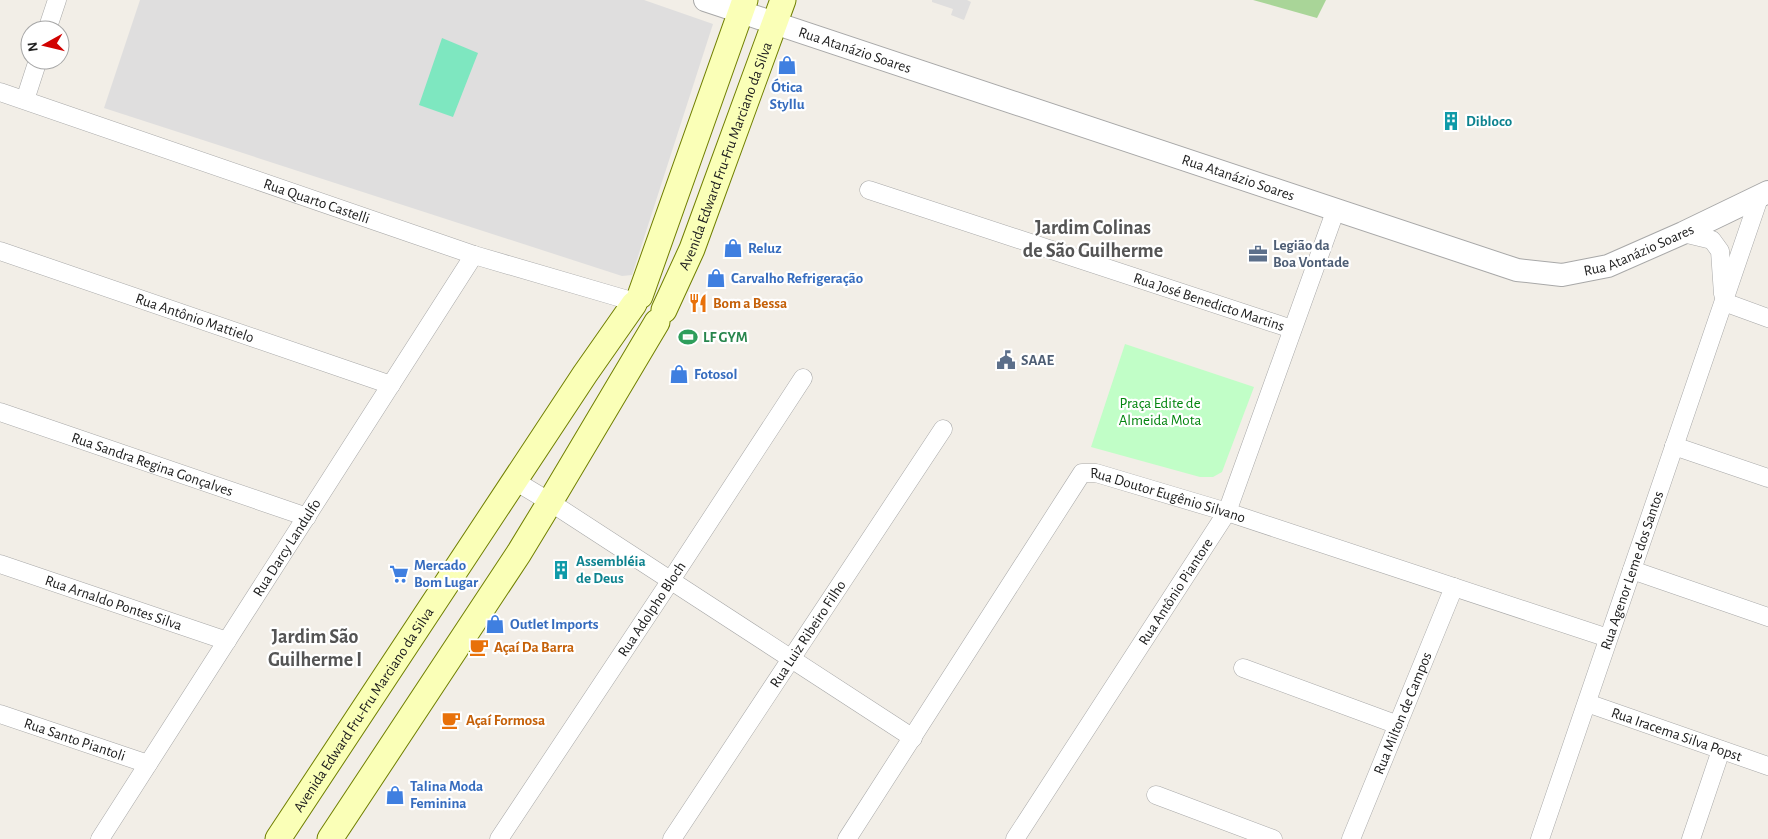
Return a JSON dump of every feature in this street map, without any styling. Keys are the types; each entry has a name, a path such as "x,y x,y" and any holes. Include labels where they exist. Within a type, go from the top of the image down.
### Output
{"main road":[{"name":"Avenida Edward Fru-Fru Marciano da Silva","path":"330,839 550,502 661,316 692,249 783,0"},
{"name":"Avenida Edward Fru-Fru Marciano da Silva","path":"278,839 585,374 637,301 743,6"},
{"path":"637,301 634,314 641,322 650,324 661,316"}],"street":[{"path":"51,20 57,0"},
{"name":"Rua Atanázio Soares","path":"705,0 743,6 775,24 1517,270 1562,275 1608,266 1683,233 1764,193"},
{"path":"25,100 35,70"},
{"name":"Rua Quarto Castelli","path":"0,92 474,255 637,301"},
{"name":"Rua José Benedicto Martins","path":"869,190 1292,329"},
{"name":"Rua Agenor Leme dos Santos","path":"1540,839 1674,446 1764,193"},
{"name":"Rua Antônio Piantore","path":"1015,839 1227,512 1336,210"},
{"name":"Rua Agenor Leme dos Santos","path":"1683,233 1712,240 1720,251 1724,302"},
{"name":"Rua Antônio Mattielo","path":"0,250 391,385"},
{"name":"Rua Darcy Landulfo","path":"100,839 474,255"},
{"path":"1724,302 1768,318"},
{"name":"Rua Adolpho Bloch","path":"499,839 803,378"},
{"name":"Rua Sandra Regina Gonçalves","path":"0,412 306,516"},
{"name":"Rua Luiz Ribeiro Filho","path":"672,839 944,429"},
{"path":"1674,446 1768,478"},
{"name":"Rua Doutor Eugênio Silvano","path":"847,839 1082,473 1096,472 1227,512 1608,638"},
{"path":"515,481 913,738"},
{"name":"Rua Arnaldo Pontes Silva","path":"0,564 227,641"},
{"path":"1632,570 1768,617"},
{"name":"Rua Milton de Campos","path":"1352,839 1454,587"},
{"path":"1243,668 1398,724"},
{"name":"Rua Iracema Silva Popst","path":"1587,703 1768,766"},
{"name":"Rua Santo Piantoli","path":"0,714 148,764"},
{"path":"1691,839 1722,750"},
{"path":"1156,795 1273,839"}],"shaded area":[{"path":"140,0 644,0 713,24 632,275 622,276 104,108"},
{"path":"932,0 967,0 971,2 964,20 951,15 953,9 932,2"}],"green space":[{"path":"1253,0 1326,0 1317,18"},
{"path":"442,38 478,53 453,117 419,105"},
{"name":"Praça Edite de Almeida Mota","path":"1125,344 1254,387 1222,472 1213,477 1200,477 1091,447"}],"place":[{"name":"Ótica Styllu","path":"787,65"},
{"name":"Dibloco","path":"1451,121"},
{"name":"Reluz","path":"733,248"},
{"name":"Legião da Boa Vontade","path":"1258,254"},
{"name":"Carvalho Refrigeração","path":"716,278"},
{"name":"Bom a Bessa","path":"698,303"},
{"name":"LF GYM","path":"688,337"},
{"name":"SAAE","path":"1006,360"},
{"name":"Fotosol","path":"679,374"},
{"name":"Assembléia de Deus","path":"561,570"},
{"name":"Mercado Bom Lugar","path":"399,574"},
{"name":"Outlet Imports","path":"495,624"},
{"name":"Açaí Da Barra","path":"479,647"},
{"name":"Açaí Formosa","path":"451,720"},
{"name":"Talina Moda Feminina","path":"395,795"}],"district":[{"name":"Jardim Colinas de São Guilherme","path":"1093,240"},
{"name":"Jardim São Guilherme I","path":"315,648"}]}
